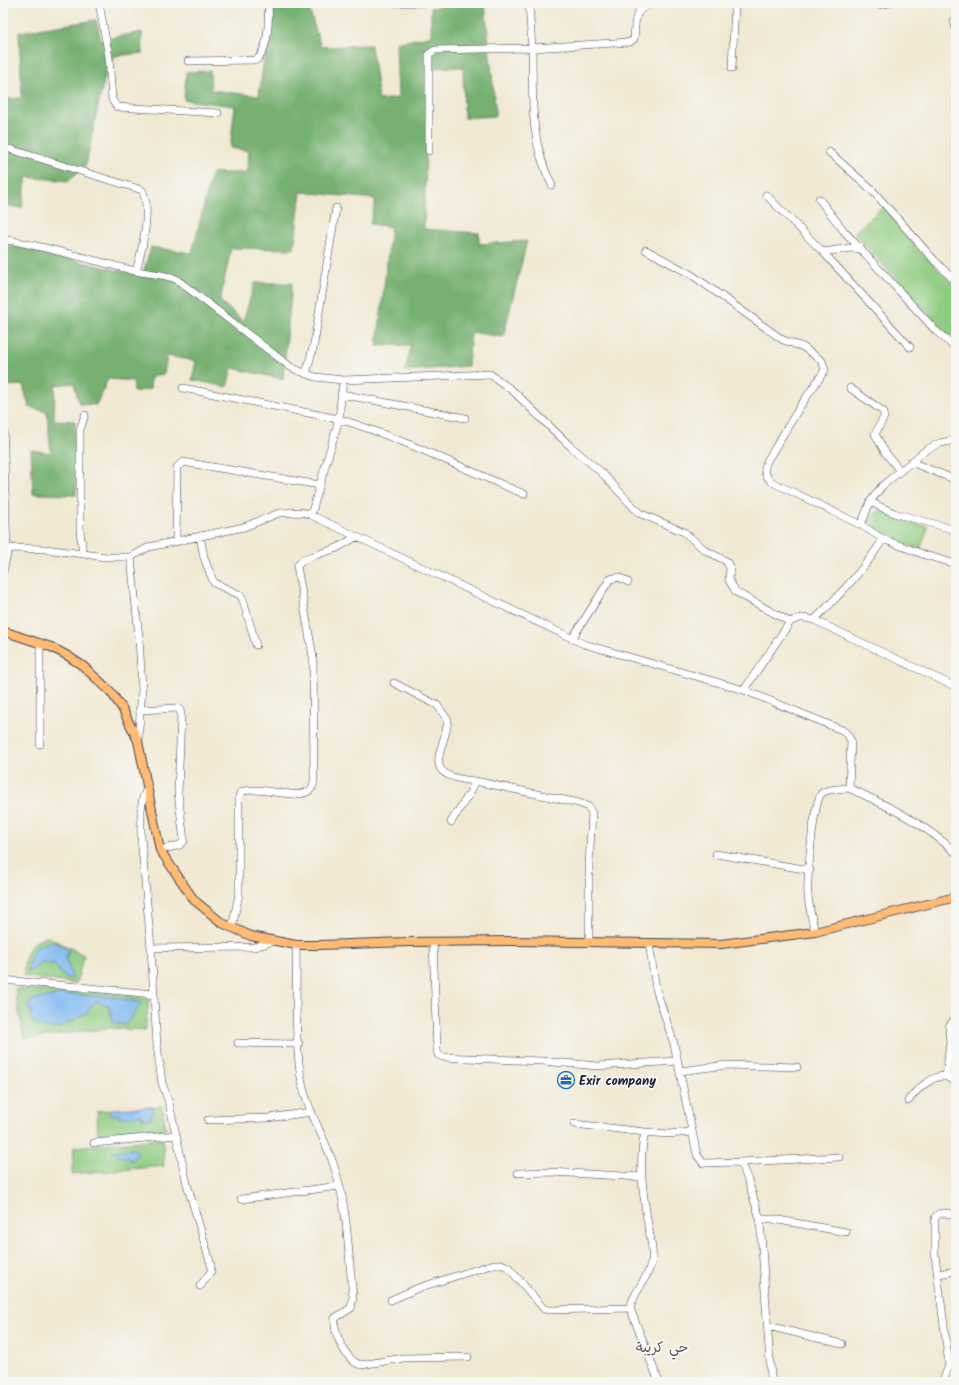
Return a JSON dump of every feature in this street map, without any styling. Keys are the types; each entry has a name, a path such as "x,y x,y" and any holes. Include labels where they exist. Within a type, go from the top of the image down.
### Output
{"main road":[{"path":"3,631 40,643 68,656 100,680 122,708 138,741 160,850 194,900 222,923 251,936 296,944 433,942 721,944 815,932 956,897"}],"street":[{"path":"99,3 109,57 112,100 117,107 218,113"},
{"path":"188,61 256,60 262,56 265,49 268,3"},
{"path":"398,3 421,3"},
{"path":"529,3 535,138 538,154 552,185"},
{"path":"429,151 428,57 430,52 435,50 532,48 630,42 634,39 638,11 643,6 654,3"},
{"path":"732,68 735,3"},
{"path":"872,3 876,5 889,3"},
{"path":"956,18 954,21 956,29"},
{"path":"3,147 142,190 145,202 145,225 142,248 136,271"},
{"path":"829,152 872,190 934,260 956,282"},
{"path":"766,195 823,252 910,347"},
{"path":"819,199 844,231 936,330 956,348"},
{"path":"306,374 314,344 336,208"},
{"path":"3,239 68,252 136,271 165,274 184,284 280,360 292,368 306,374 343,380 473,373 490,374 513,391 570,446 601,472 639,513 684,532 705,550 726,561 730,568 729,580 736,592 790,622"},
{"path":"823,252 851,248 861,249"},
{"path":"646,250 692,275 783,340 803,347 822,361 825,370 801,405 764,468 765,473 772,482 861,525 883,539 925,555 956,564"},
{"path":"311,514 338,419 343,380"},
{"path":"183,388 338,419 401,440 454,465 524,494"},
{"path":"850,388 884,412 884,417 875,434 884,452 900,471"},
{"path":"341,394 465,418"},
{"path":"82,554 80,531 80,430 85,415"},
{"path":"3,422 7,554"},
{"path":"861,525 870,502 882,486 926,450 940,443 956,440"},
{"path":"176,542 177,467 183,462 320,485"},
{"path":"912,462 956,480"},
{"path":"870,502 894,513 956,530"},
{"path":"3,571 10,548 45,549 106,557 131,556 149,547 244,527 278,513 290,512 311,514 356,537 510,608 572,639 642,662 744,690 847,734 851,741 849,788"},
{"path":"200,536 204,558 214,583 240,595 243,600 256,645"},
{"path":"232,928 239,894 238,864 240,793 245,789 252,789 283,794 306,793 312,788 314,779 313,657 297,566 304,559 337,548 356,537"},
{"path":"814,620 852,580 876,551 883,539"},
{"path":"131,556 139,638 142,689 138,741"},
{"path":"572,639 610,579 619,577 628,582"},
{"path":"744,690 790,622 797,618 803,617 814,620 956,687"},
{"path":"40,643 40,744"},
{"path":"394,683 441,709 448,720 438,756 439,763 449,776 457,779 475,781 579,803 591,810 589,943"},
{"path":"140,710 177,708 180,710 181,714 178,793 184,841 180,845 160,850"},
{"path":"451,822 466,800 475,781"},
{"path":"815,932 808,894 812,830 816,804 820,796 828,791 849,788 889,806 924,828 956,853"},
{"path":"147,789 142,803 141,837 151,948 157,1045 162,1083 169,1103 187,1184 211,1265 211,1272 200,1286"},
{"path":"716,854 810,870"},
{"path":"151,948 255,947 274,941"},
{"path":"433,942 437,1050 438,1055 442,1057 542,1061 598,1066 678,1061"},
{"path":"648,943 656,989 664,1011 678,1061 697,1155 703,1163 839,1157"},
{"path":"296,944 298,1044 302,1079 312,1112 333,1162 344,1208 353,1297 350,1308 335,1318 340,1340 348,1355 356,1364 361,1365 403,1358 468,1357"},
{"path":"3,980 154,994"},
{"path":"946,1076 950,1043 949,1027 956,1019"},
{"path":"238,1043 298,1044"},
{"path":"680,1072 727,1065 797,1067"},
{"path":"908,1102 913,1093 939,1077 946,1076 956,1082"},
{"path":"208,1120 268,1118 312,1112"},
{"path":"574,1124 668,1134 692,1132"},
{"path":"645,1132 641,1177 652,1260 648,1274 634,1297 630,1308 659,1382"},
{"path":"94,1143 176,1135"},
{"path":"740,1162 748,1180 760,1219 771,1377 774,1382"},
{"path":"518,1173 550,1172 641,1177"},
{"path":"241,1199 339,1186"},
{"path":"943,1382 953,1365 935,1255 935,1217 940,1213 956,1214"},
{"path":"760,1219 846,1232"},
{"path":"391,1300 445,1279 494,1264 501,1264 508,1267 544,1309 630,1308"},
{"path":"938,1274 956,1271"},
{"path":"768,1326 842,1344"},
{"path":"3,1378 5,1382"}],"green space":[{"path":"272,3 307,3 321,47 371,45 379,100 398,98 396,43 431,36 431,8 465,3 485,3 496,116 464,118 463,67 428,68 424,229 479,233 479,244 527,241 503,337 471,332 468,366 405,371 411,345 377,346 391,227 370,224 376,199 301,192 294,249 231,248 220,301 243,321 255,283 292,283 283,379 232,368 227,387 192,380 196,361 167,356 164,374 151,377 150,389 134,392 133,381 108,379 96,405 79,404 74,383 55,385 54,420 75,421 76,495 33,494 31,450 51,453 47,412 29,407 23,385 4,386 3,244 142,276 151,247 192,253 212,173 247,173 249,151 230,148 235,106 184,100 186,72 210,71 211,90 259,96"},
{"path":"96,20 101,40 142,32 143,53 115,56 106,73 86,165 69,181 27,177 22,208 3,205 3,99 22,98 19,32"},
{"path":"884,206 909,240 956,287 956,344 854,233"},
{"path":"881,510 899,519 928,527 920,550 880,533 870,520 873,515"},
{"path":"48,937 84,955 76,984 24,976 26,956 31,946 35,942"},
{"path":"15,989 113,993 149,999 145,1030 110,1028 24,1039"},
{"path":"162,1106 166,1129 98,1135 97,1111"},
{"path":"163,1139 164,1166 72,1174 74,1147"}],"water":[{"path":"53,942 61,945 69,951 66,958 73,979 62,974 55,964 42,962 28,973 33,952 41,945"},
{"path":"61,994 114,997 142,1003 125,1025 114,1023 110,1008 98,1001 90,1006 88,1012 59,1028 42,1027 32,1021 30,1017 33,1010 28,1010 30,1001"},
{"path":"154,1107 151,1119 143,1119 141,1115 119,1118 120,1114 112,1115 109,1113 112,1109"},
{"path":"135,1149 138,1154 132,1161 128,1158 118,1156 113,1151"}],"place":[{"name":"Exir company","path":"566,1080"}],"district":[{"name":"حي كريبة","path":"662,1347"}]}
